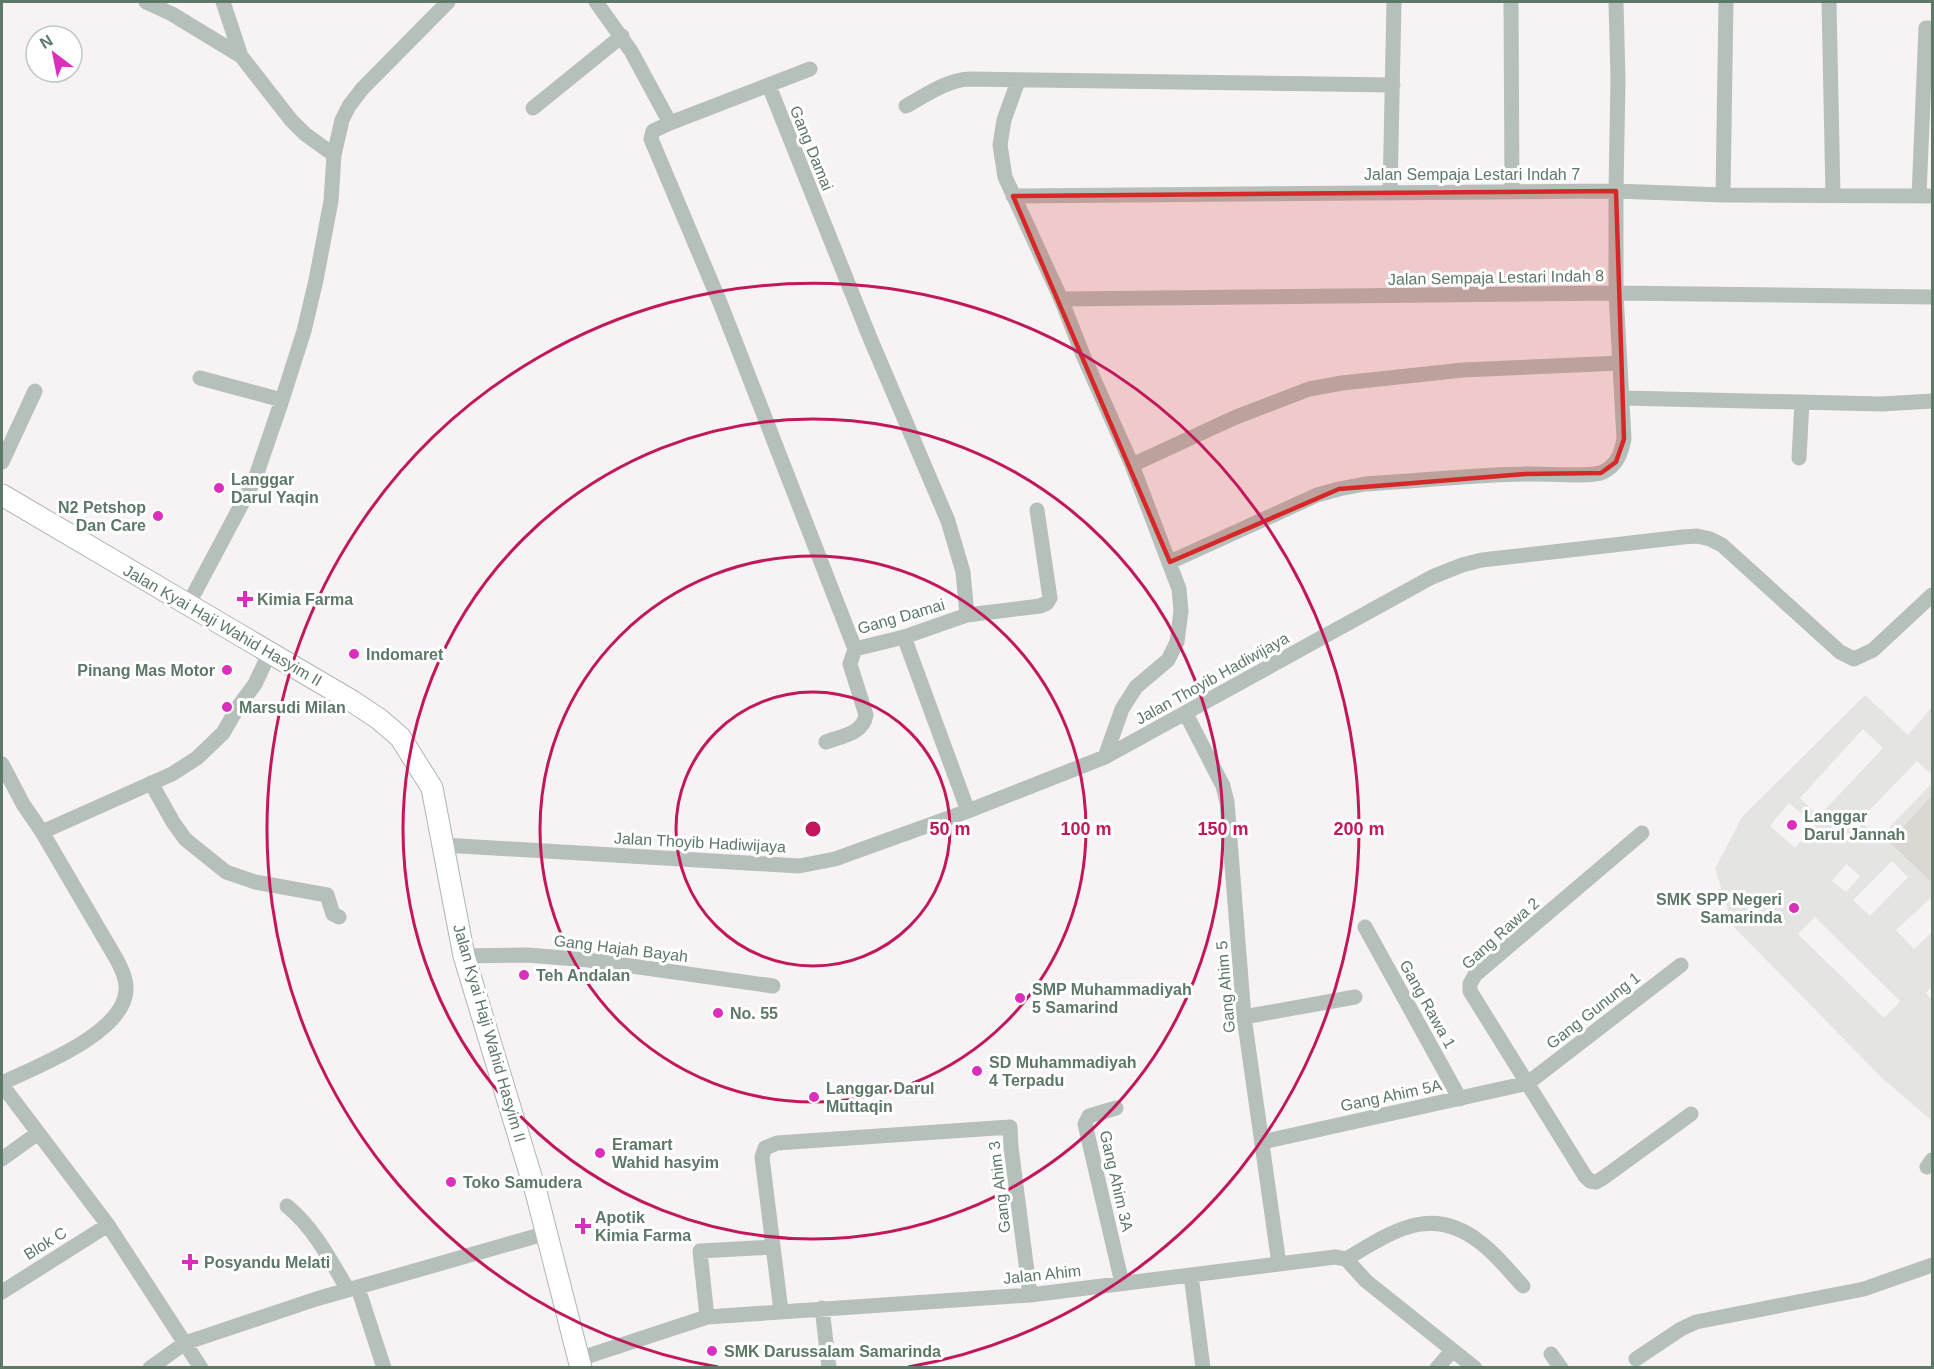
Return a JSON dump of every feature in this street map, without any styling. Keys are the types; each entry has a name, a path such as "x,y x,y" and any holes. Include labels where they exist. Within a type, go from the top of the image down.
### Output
{"street":[{"path":"146,2 172,14 241,56"},
{"path":"223,2 241,56 291,120 305,134 334,155"},
{"path":"188,605 255,479 304,331 331,201 334,155 342,120 362,89 448,2"},
{"path":"596,2 622,36 670,123"},
{"path":"1390,193 1394,2"},
{"path":"1511,2 1512,192"},
{"path":"1170,562 1317,495 1339,489 1365,484 1525,474 1601,473 1616,462 1624,439 1616,293 1618,146 1616,2"},
{"path":"1723,195 1726,2"},
{"path":"1829,2 1833,195"},
{"path":"1926,196 1926,28 1932,28"},
{"path":"532,108 622,36"},
{"path":"768,86 810,69"},
{"path":"906,106 960,79 1393,85"},
{"path":"1018,81 1004,120 1000,146 1002,165 1012,196 1061,299 1132,465 1179,589 1181,611 1177,642 1168,660 1136,687 1122,709 1105,757"},
{"name":"Gang Damai","path":"768,86 861,317 948,521 963,572 967,615 904,637 855,649 721,305 651,138 653,131 670,123 768,86"},
{"name":"Jalan Sempaja Lestari Indah 7","path":"1012,196 1616,191 1723,195 1926,196"},
{"name":"Jalan Sempaja Lestari Indah 8","path":"1061,299 1616,293 1932,297"},
{"path":"1132,465 1236,417 1309,389 1342,383 1463,370 1620,363"},
{"path":"200,378 282,400"},
{"path":"2,462 35,391"},
{"path":"1623,398 1881,404 1932,400"},
{"path":"1799,458 1802,402"},
{"name":"Jalan Kyai Haji Wahid Hasyim II","path":"2,495 352,701 379,718 400,737 432,788 465,956 547,1233 580,1363"},
{"path":"967,615 1040,606 1047,603 1050,598 1036,510"},
{"name":"Jalan Thoyib Hadiwijaya","path":"443,845 799,866 835,859 968,811 1105,757 1425,580 1446,570 1482,560 1683,537 1697,536 1710,539 1732,552 1840,652 1854,659 1873,650 1932,595"},
{"path":"904,637 968,811"},
{"path":"826,742 856,731 865,721 866,715 850,664 855,649"},
{"path":"42,832 171,774 197,758 223,733 255,684 269,654"},
{"name":"Gang Ahim 5","path":"1186,714 1223,786 1227,802 1244,1017 1279,1264"},
{"path":"2,764 23,804 42,832 117,960 125,977 126,993 121,1008 94,1035 66,1053 2,1084 108,1225 201,1368"},
{"path":"151,783 184,839 226,872 255,882 327,896 333,914 339,917"},
{"name":"Gang Rawa 2","path":"1642,833 1472,978 1470,984 1472,996 1590,1181 1596,1182 1691,1114"},
{"name":"Gang Rawa 1","path":"1365,927 1460,1099"},
{"name":"Gang Hajah Bayah","path":"465,956 527,955 589,960 773,986"},
{"name":"Gang Gunung 1","path":"1528,1083 1681,965"},
{"path":"1244,1017 1355,997"},
{"name":"Gang Ahim 5A","path":"1262,1142 1528,1083"},
{"name":"Gang Ahim 3A","path":"1116,1107 1089,1116 1085,1124 1122,1283"},
{"name":"Gang Ahim 3","path":"781,1311 762,1157 765,1148 777,1143 1010,1127 1030,1295"},
{"path":"2,1159 38,1133"},
{"path":"287,1206 315,1237 353,1289 384,1368"},
{"path":"1475,1368 1365,1281 1346,1259 1387,1234 1408,1226 1434,1223 1458,1228 1482,1243 1523,1286"},
{"name":"Blok C","path":"2,1292 108,1225"},
{"path":"150,1368 185,1343 353,1289 547,1233"},
{"path":"707,1317 700,1251 773,1247"},
{"name":"Jalan Ahim","path":"580,1363 707,1317 1030,1295 1335,1257 1346,1259"},
{"path":"1636,1359 1696,1322 1864,1289 1932,1265"},
{"path":"1191,1275 1203,1368"},
{"path":"822,1308 829,1368"},
{"path":"1437,1368 1452,1351"},
{"path":"1551,1354 1561,1368"}],"highlighted area":[{"path":"1616,191 1624,439 1616,462 1601,473 1525,474 1339,489 1170,562 1013,196"}],"shaded area":[{"name":"SMK SPP Negeri Samarinda","path":"1865,695 1908,735 1932,707 1932,775 1917,761 1860,820 1879,838 1932,783 1932,795 1889,842 1932,883 1932,897 1896,930 1914,949 1932,932 1932,986 1926,993 1932,1000 1932,1121 1882,1078 1733,926 1715,869 1742,817","holes":["1863,729 1883,748 1819,816 1800,798","1789,803 1815,825 1795,848 1770,826","1892,861 1908,877 1870,916 1853,900","1846,864 1860,876 1846,892 1832,881","1815,917 1900,1001 1884,1018 1798,934"]},
{"path":"1932,795 1932,883 1889,842"}],"place":[{"name":"Langgar Darul Yaqin","path":"219,488"},
{"name":"N2 Petshop Dan Care","path":"158,516"},
{"name":"Kimia Farma","path":"245,599"},
{"name":"Indomaret","path":"354,654"},
{"name":"Pinang Mas Motor","path":"227,670"},
{"name":"Marsudi Milan","path":"227,707"},
{"name":"Langgar Darul Jannah","path":"1792,825"},
{"name":"SMK SPP Negeri Samarinda","path":"1794,908"},
{"name":"Teh Andalan","path":"524,975"},
{"name":"SMP Muhammadiyah 5 Samarind","path":"1020,998"},
{"name":"No. 55","path":"718,1013"},
{"name":"SD Muhammadiyah 4 Terpadu","path":"977,1071"},
{"name":"Langgar Darul Muttaqin","path":"814,1097"},
{"name":"Eramart Wahid hasyim","path":"600,1153"},
{"name":"Toko Samudera","path":"451,1182"},
{"name":"Apotik Kimia Farma","path":"583,1226"},
{"name":"Posyandu Melati","path":"190,1262"},
{"name":"SMK Darussalam Samarinda","path":"712,1351"}]}
